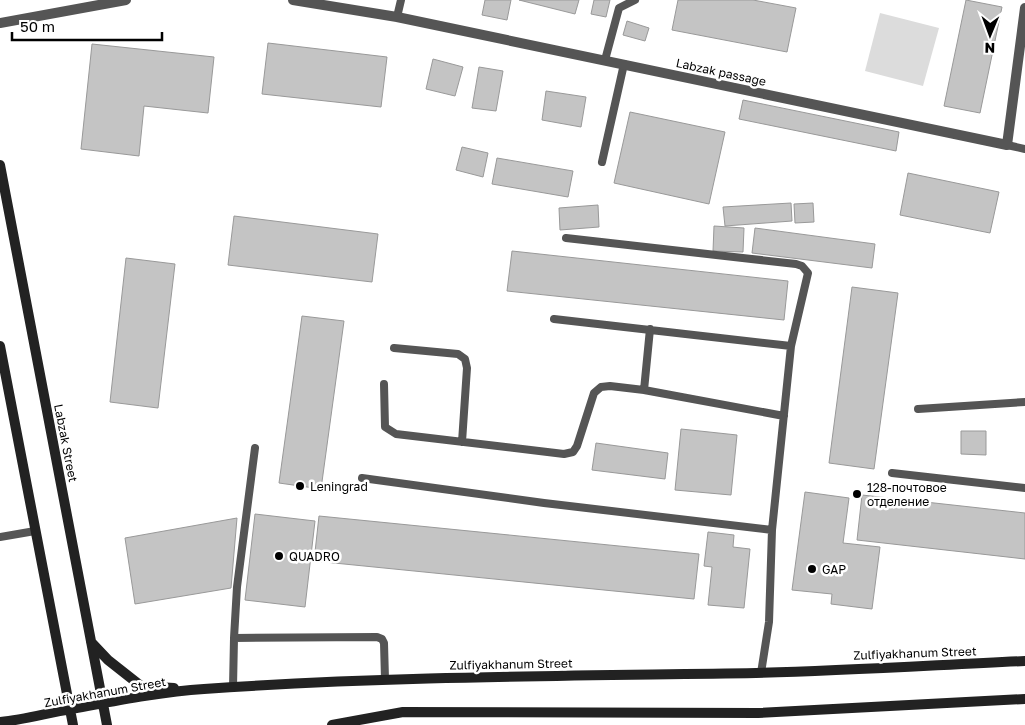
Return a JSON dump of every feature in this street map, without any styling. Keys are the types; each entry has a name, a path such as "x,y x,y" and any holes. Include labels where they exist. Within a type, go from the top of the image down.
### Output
{"main road":[{"name":"Labzak Street","path":"0,165 107,725"},
{"path":"0,346 73,725"},
{"path":"91,642 108,660 141,686 200,689"},
{"name":"Zulfiyakhanum Street","path":"0,722 200,689 233,687 386,679 760,672 1025,661"},
{"path":"332,725 403,712 758,713 1025,699"}],"street":[{"path":"0,23 126,0"},
{"name":"Labzak passage","path":"293,0 396,17 1007,145"},
{"path":"1007,145 1025,8"}],"lane":[{"path":"396,17 401,0"},
{"path":"605,60 619,8 635,0"},
{"path":"602,162 624,64"},
{"path":"1007,145 1025,149"},
{"path":"566,238 796,264 802,266 808,273 791,346 772,530 770,622 760,672"},
{"path":"554,319 791,346"},
{"path":"644,390 650,329"},
{"path":"394,348 458,354 465,359 467,368 462,442"},
{"path":"384,384 385,427 396,434 564,454 573,452 577,446 594,393 601,387 610,386 644,390 784,416"},
{"path":"918,409 1025,402"},
{"path":"233,687 237,586 255,448"},
{"path":"892,473 1025,488"},
{"path":"362,478 544,503 772,530"},
{"path":"0,537 35,530"},
{"path":"234,638 377,637 382,639 384,643 386,679"}],"shaded area":[{"path":"880,13 939,28 923,86 865,71"}],"building":[{"path":"485,0 511,0 507,20 482,15"},
{"path":"519,0 579,0 575,14"},
{"path":"594,0 610,0 606,17 591,14"},
{"path":"678,0 753,0 796,8 787,52 672,30"},
{"path":"966,0 1002,7 980,113 944,106"},
{"path":"627,21 649,28 645,41 623,35"},
{"path":"268,43 387,57 381,107 262,94"},
{"path":"92,44 214,57 208,113 144,106 139,156 81,149"},
{"path":"433,59 463,67 455,96 426,89"},
{"path":"479,67 503,71 496,111 472,108"},
{"path":"546,91 586,97 581,127 542,120"},
{"path":"743,100 899,132 896,151 739,119"},
{"path":"630,112 725,132 709,204 614,183"},
{"path":"462,147 488,153 483,177 456,170"},
{"path":"497,158 573,171 568,197 492,184"},
{"path":"908,173 999,192 990,233 900,215"},
{"path":"791,203 792,221 725,226 723,207"},
{"path":"813,203 814,222 795,223 794,204"},
{"path":"598,205 599,227 560,230 559,208"},
{"path":"234,216 378,234 372,282 228,265"},
{"path":"714,226 744,228 743,252 713,251"},
{"path":"755,228 875,244 872,268 752,253"},
{"path":"512,251 788,281 784,320 507,291"},
{"path":"126,258 175,264 158,408 110,402"},
{"path":"852,287 898,293 874,469 829,463"},
{"path":"302,316 344,321 321,489 279,483"},
{"path":"681,429 737,435 731,495 675,490"},
{"path":"961,431 986,431 986,455 961,454"},
{"path":"596,443 668,453 665,479 592,470"},
{"path":"805,492 849,498 843,543 880,547 872,609 831,604 832,594 792,590"},
{"path":"862,495 1025,513 1025,559 857,540"},
{"path":"255,514 315,521 305,607 245,600"},
{"path":"319,516 699,554 694,599 314,561"},
{"path":"237,518 231,588 135,604 125,538"},
{"path":"708,532 734,535 733,547 750,549 744,608 708,605 712,567 704,566"}],"place":[{"name":"Leningrad","path":"300,486"},
{"name":"128-почтовое отделение","path":"857,494"},
{"name":"QUADRO","path":"279,556"},
{"name":"GAP","path":"812,569"}]}
